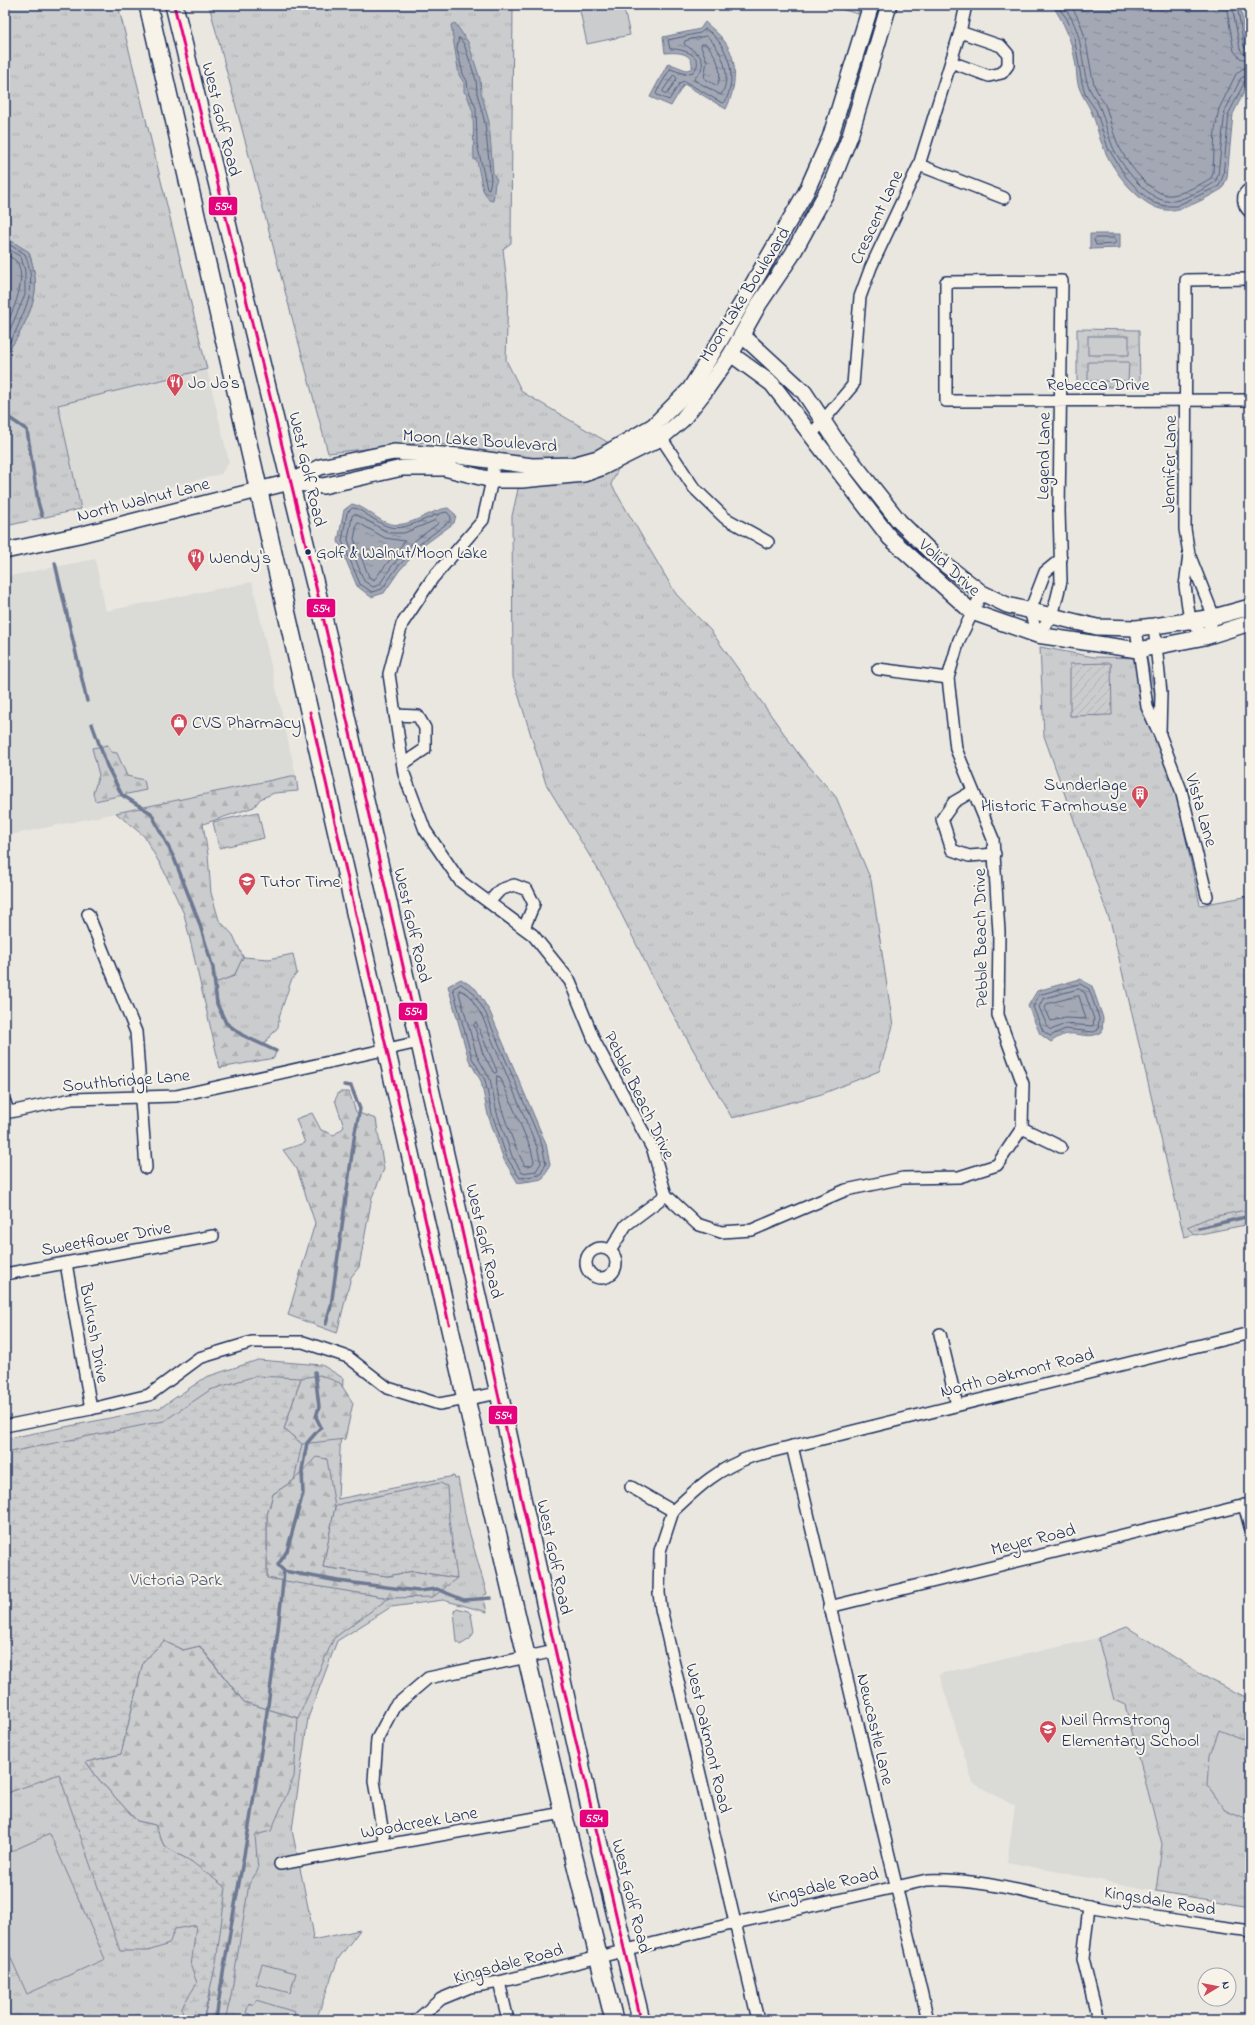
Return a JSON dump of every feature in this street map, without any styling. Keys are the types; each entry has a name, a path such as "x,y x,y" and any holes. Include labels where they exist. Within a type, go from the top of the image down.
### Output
{"main road":[{"path":"148,5 260,489 385,1050 563,1813 614,2020"},
{"name":"West Golf Road","path":"174,5 331,650 499,1393 555,1650 641,2020"}],"street":[{"name":"Moon Lake Boulevard","path":"290,482 323,486 402,468 444,468 492,480 522,480 584,474 602,468 657,432 690,389 721,339 806,192 830,138 871,5"},
{"name":"Moon Lake Boulevard","path":"290,482 320,467 394,452 459,456 532,466 573,465 598,458 682,420 731,354 759,304 792,255 831,184 850,136 889,5"},
{"name":"Crescent Lane","path":"812,434 853,385 860,297 871,267 919,165 960,32 966,5"},
{"path":"951,62 989,76 1002,73 1008,66 1008,54 1001,46 960,32"},
{"path":"919,165 1004,198"},
{"path":"1250,189 1246,191 1244,196 1244,206 1250,212"},
{"name":"Jennifer Lane","path":"1190,621 1185,586 1189,554 1184,514 1187,400 1186,280 1250,278"},
{"name":"Legend Lane","path":"946,401 946,282 1062,281 1062,402 1059,511 1061,581 1052,617 1037,635"},
{"name":"Volid Drive","path":"742,335 804,392 822,422 899,521 938,559 982,593 1007,605 1097,627 1136,628 1154,626 1214,617 1250,607"},
{"name":"Volid Drive","path":"731,354 772,384 812,434 890,538 972,612 1037,635 1138,650 1156,648 1205,637 1250,624"},
{"name":"Rebecca Drive","path":"946,401 1062,402 1250,400"},
{"path":"657,432 694,488 724,518 768,542"},
{"name":"Pebble Beach Drive","path":"494,462 492,480 482,520 432,579 402,624 389,674 404,774 425,830 460,881 533,935 570,981 595,1042 653,1150 666,1195"},
{"name":"North Walnut Lane","path":"5,551 85,534 290,482"},
{"name":"Jennifer Lane","path":"1189,554 1214,617"},
{"path":"1037,635 1030,611 1045,572 1060,559"},
{"name":"Pebble Beach Drive","path":"982,593 959,640 948,678 956,749 993,839 999,932 998,1016 1023,1084 1022,1128"},
{"path":"1190,621 1205,637 1214,617"},
{"name":"Vista Lane","path":"1154,626 1161,693 1160,735"},
{"name":"Vista Lane","path":"1136,628 1147,707 1160,735 1181,790 1207,896"},
{"path":"878,669 948,678"},
{"path":"395,715 418,716 425,728 425,749 403,764"},
{"name":"Pebble Beach Drive","path":"973,791 954,802 942,819 952,850 969,856 994,854"},
{"path":"489,902 500,890 514,885 527,890 534,904 524,928"},
{"path":"88,914 136,1032 146,1168"},
{"name":"Southbridge Lane","path":"6,1109 72,1099 176,1096 419,1042"},
{"path":"610,1251 626,1225 666,1195 697,1224 721,1232 752,1230 846,1190 903,1178 959,1177 997,1165 1022,1128 1061,1147"},
{"name":"Sweetflower Drive","path":"5,1274 213,1236"},
{"name":"Bulrush Drive","path":"66,1263 91,1409"},
{"name":"North Oakmont Road","path":"674,1511 701,1484 732,1465 753,1456 1250,1332"},
{"path":"940,1334 957,1405"},
{"path":"5,1426 91,1409 149,1395 198,1358 252,1342 303,1342 348,1357 388,1388 439,1404 499,1393"},
{"name":"Newcastle Lane","path":"792,1446 928,2020"},
{"path":"632,1487 674,1511"},
{"name":"Meyer Road","path":"829,1607 1247,1505 1250,1527"},
{"name":"West Oakmont Road","path":"674,1511 660,1551 659,1593 661,1609 758,2020"},
{"path":"385,1845 374,1781 377,1739 394,1707 428,1678 555,1650"},
{"name":"Woodcreek Lane","path":"280,1864 563,1813"},
{"name":"Kingsdale Road","path":"417,2020 441,1999 470,1987 499,1982 735,1923 927,1880 954,1880 1011,1889 1089,1906 1250,1932"},
{"path":"1089,1906 1083,1959 1098,2020"},
{"path":"499,1982 508,2020"}],"shaded area":[{"path":"207,369 229,462 221,474 81,509 58,405"},
{"path":"95,559 106,611 252,582 296,776 5,836 5,577"},
{"name":"Neil Armstrong Elementary School","path":"1098,1638 1114,1700 1125,1705 1162,1844 1156,1891 1007,1862 1015,1806 973,1783 939,1674"}],"green space":[{"path":"5,5 118,5 207,369 58,405 81,509 6,526 5,355 26,319 32,304 35,286 29,252 5,237"},
{"path":"209,5 513,5 511,243 503,249 508,292 506,360 522,392 609,443 618,469 611,484 676,594 711,631 800,756 836,797 871,880 893,1026 879,1071 822,1094 732,1118 657,986 605,881 546,784 513,677 512,516 525,458 428,442 328,453"},
{"path":"623,5 630,35 587,44 579,6"},
{"path":"827,5 860,5 858,14"},
{"path":"1077,329 1139,330 1140,387 1077,387"},
{"path":"1088,336 1129,336 1129,355 1088,355"},
{"path":"1088,362 1129,362 1128,381 1088,381"},
{"path":"1040,647 1094,657 1147,658 1200,905 1250,896 1250,1221 1184,1237 1111,924 1044,736"},
{"path":"1111,663 1112,715 1070,716 1070,664"},
{"path":"108,745 111,752 117,753 127,776 144,780 146,790 95,801 93,793 99,775 92,748"},
{"path":"296,776 298,791 274,793 260,799 254,807 203,824 208,855 211,893 219,920 233,935 243,957 234,976 215,983 217,999 221,1011 232,1028 240,1034 276,1051 274,1058 220,1068 184,914 164,871 144,836 116,813"},
{"path":"258,812 264,838 219,848 213,822"},
{"path":"293,954 297,973 291,981 280,1014 278,1027 263,1045 233,1029 222,1015 215,982 234,976 243,957 269,959"},
{"path":"339,1092 349,1092 356,1112 376,1119 384,1169 372,1197 359,1267 351,1277 337,1333 288,1315 315,1223 297,1169 283,1150 305,1143 296,1119 312,1113 321,1130 334,1135 344,1127 335,1100"},
{"path":"1250,1209 1250,1224 1195,1235 1187,1227 1208,1218"},
{"name":"Victoria Park","path":"258,1360 322,1365 343,1378 338,1499 454,1476 455,1479 458,1478 467,1524 487,1594 483,1595 487,1612 443,1600 391,1607 337,1641 308,1718 292,1830 313,1931 312,1940 360,1930 338,1959 316,2020 5,2020 5,1439 160,1408 206,1377"},
{"path":"320,1375 340,1383 353,1403 345,1439 302,1444 284,1429 301,1378"},
{"path":"255,1376 301,1378 284,1429 302,1444 294,1480 273,1494 267,1515 267,1578 389,1598 334,1638 298,1718 244,1702 200,1646 183,1650 164,1641 143,1662 121,1754 86,1762 100,1781 137,1821 155,1825 164,1846 192,1862 226,1888 216,1963 203,2020 183,2020 182,2007 197,1983 191,1967 196,1925 175,1929 169,1944 148,1951 120,1951 59,1774 5,1794 5,1453 164,1421 210,1390"},
{"path":"316,1457 327,1459 335,1507 323,1567 387,1576 413,1571 457,1578 433,1597 389,1598 267,1579 267,1515 273,1494 294,1480"},
{"path":"440,1483 447,1486 449,1520 457,1578 413,1571 387,1576 323,1567 335,1507 344,1503"},
{"path":"457,1608 468,1611 471,1614 474,1632 470,1639 460,1645 457,1642 454,1611"},
{"path":"1127,1627 1212,1681 1250,1699 1250,1907 1156,1891 1162,1844 1125,1705 1114,1700 1098,1638"},
{"path":"164,1641 183,1650 199,1646 244,1702 298,1718 294,1777 271,1831 255,1835 258,1870 249,1884 231,1996 225,2020 203,2020 210,1995 192,1862 164,1846 155,1825 137,1821 100,1781 86,1762 121,1754 143,1662"},
{"path":"1219,1730 1250,1742 1250,1821 1226,1811 1208,1786 1210,1755"},
{"path":"50,1834 105,1959 27,1994 5,1945 5,1854"},
{"path":"262,1964 296,1973 290,1993 256,1984"},
{"path":"256,2000 295,2012 294,2016 300,2018 299,2020 251,2019 252,2015 246,2013 249,2003 254,2005"}],"water":[{"path":"1052,5 1240,5 1250,60 1250,80 1233,114 1227,178 1222,189 1203,200 1180,209 1166,210 1157,208 1147,203 1129,187 1114,168 1102,144 1093,116 1078,84 1076,63 1069,38"},
{"path":"705,22 723,39 729,50 734,66 734,84 726,109 684,84 671,106 650,97 668,63 686,70 692,69 692,63 688,56 680,53 665,53 663,37 700,29"},
{"path":"455,23 468,42 480,79 481,92 489,122 493,173 497,180 495,183 493,201 489,200 483,190 477,161 474,160 473,112 467,95 464,92 464,83 459,75 451,25"},
{"path":"1090,234 1120,234 1120,248 1090,249"},
{"path":"5,237 29,252 34,274 35,291 26,319 5,355"},
{"path":"352,504 363,508 386,523 398,525 413,521 441,509 448,508 456,515 454,523 420,548 399,571 384,593 371,597 357,586 338,541 344,510"},
{"path":"461,979 476,989 490,1012 546,1144 550,1165 543,1179 518,1183 504,1160 488,1115 481,1081 469,1060 448,986"},
{"path":"1080,979 1092,986 1103,1018 1102,1032 1089,1036 1066,1034 1051,1042 1040,1034 1028,1006 1037,991"}],"waterway":[{"path":"5,415 27,430 38,502 42,516"},
{"path":"55,563 87,701"},
{"path":"92,724 107,766 122,795 151,813 174,858 199,922 213,968 217,1004 226,1023 242,1035 276,1051"},
{"path":"326,1324 331,1306 355,1132 360,1109 351,1086 344,1085"},
{"path":"1199,1228 1250,1216"},
{"path":"216,2020 251,1814 274,1662 284,1571 278,1565 287,1551 303,1493 302,1470 307,1443 321,1427 316,1417 319,1407 315,1372"},
{"path":"284,1571 338,1581 418,1591 437,1589 464,1600 491,1598"}],"transit line":[{"name":"554","path":"174,5 273,408 371,822 523,1507 641,2020"},
{"name":"554","path":"310,712 449,1324"}],"place":[{"name":"Jo Jo's","path":"175,397"},
{"name":"Golf & Walnut/Moon Lake","path":"308,552"},
{"name":"Wendy's","path":"196,572"},
{"name":"CVS Pharmacy","path":"179,737"},
{"name":"Sunderlage Historic Farmhouse","path":"1140,809"},
{"name":"Tutor Time","path":"247,896"},
{"name":"Neil Armstrong Elementary School","path":"1048,1744"}]}
